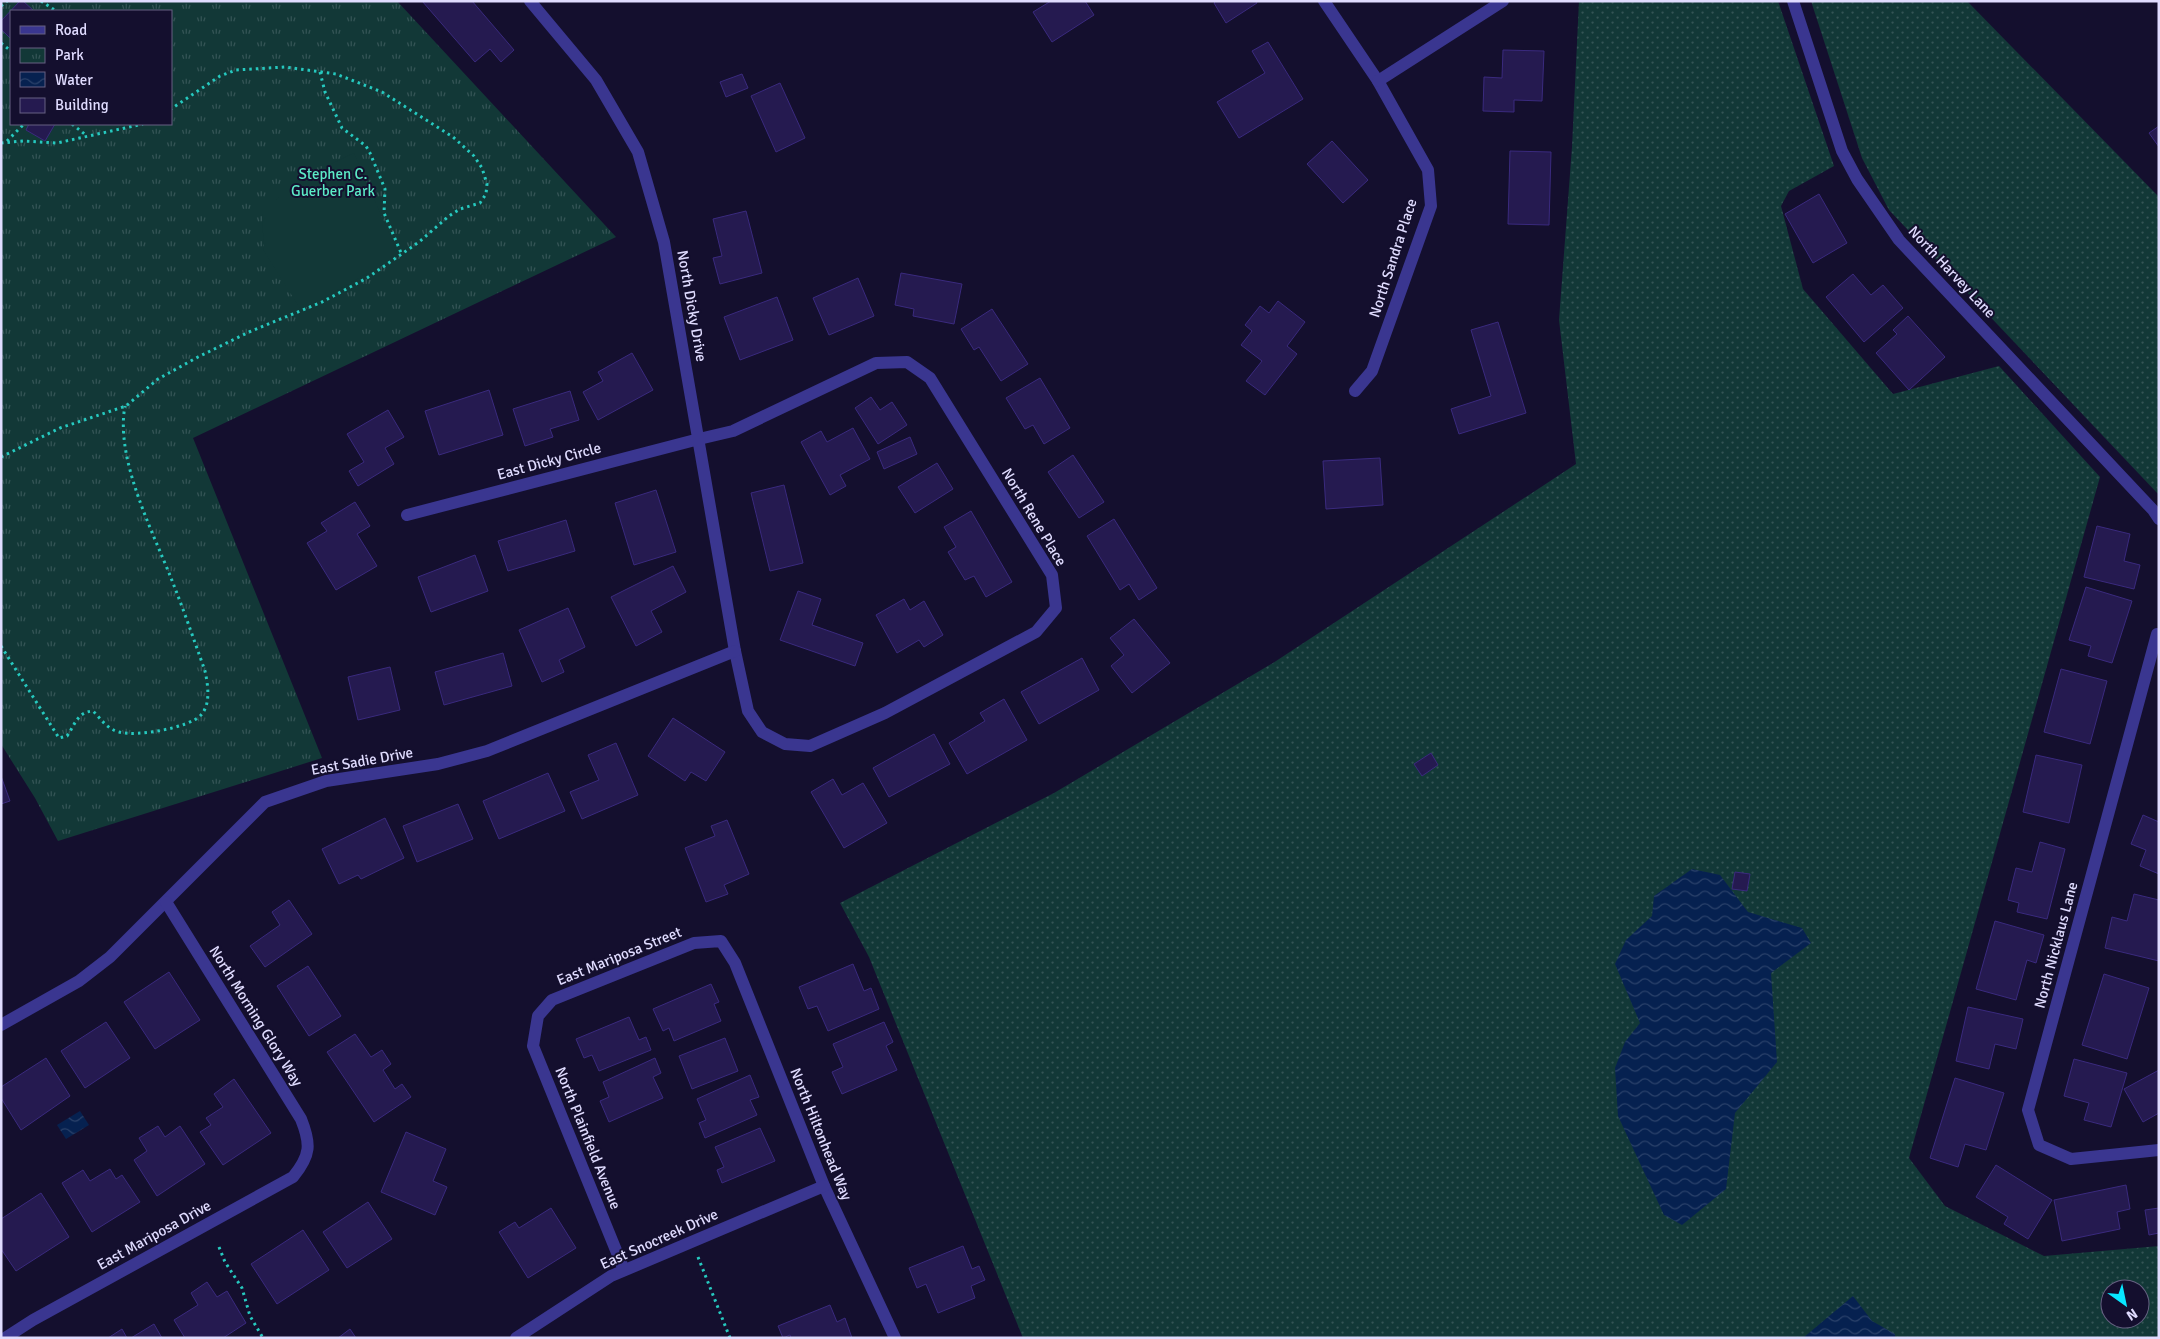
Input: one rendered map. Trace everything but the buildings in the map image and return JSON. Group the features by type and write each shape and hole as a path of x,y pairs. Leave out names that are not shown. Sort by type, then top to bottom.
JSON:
{"street":[{"name":"North Dicky Drive","path":"530,1 596,80 638,152 664,242 735,651"},
{"name":"North Sandra Place","path":"1324,1 1378,81 1428,170 1431,206 1372,371 1355,391"},
{"path":"1378,81 1503,1"},
{"name":"North Harvey Lane","path":"1793,1 1842,151 1857,179 1900,240 2153,510 2159,519"},
{"name":"North Rene Place","path":"699,439 733,431 876,363 907,362 930,378 1052,575 1056,608 1036,632 885,713 810,746 785,744 762,732 748,711 735,651"},
{"name":"East Dicky Circle","path":"407,515 699,439"},
{"name":"North Nicklaus Lane","path":"2158,632 2028,1110 2039,1145 2071,1160 2159,1150"},
{"name":"East Sadie Drive","path":"1,1025 79,981 110,956 265,802 326,781 438,764 487,751 735,651"},
{"name":"North Morning Glory Way","path":"166,902 301,1118 309,1151"},
{"name":"East Mariposa Street","path":"538,1016 552,1000 694,943 720,941"},
{"name":"North Hiltonhead Way","path":"720,941 735,963 824,1186 895,1338"},
{"name":"North Plainfield Avenue","path":"538,1016 534,1046 624,1270"},
{"name":"East Mariposa Drive","path":"5,1338 33,1320 293,1177 303,1166 309,1151"},
{"name":"East Snocreek Drive","path":"516,1338 611,1276 824,1186"}],"path":[{"path":"1,6 7,1"},
{"path":"41,1 54,10"},
{"path":"1,456 60,428 126,406 158,380 191,361 249,332 322,302 367,278 402,255 449,216 484,199 488,189 482,168 474,156 454,137 382,92 353,79 285,67 236,70 220,76 172,109"},
{"path":"320,72 325,92 342,128 366,146 370,153 385,189 384,213 402,255"},
{"path":"6,142 23,125"},
{"path":"73,125 87,136"},
{"path":"1,143 57,143 138,125"},
{"path":"1,646 59,738 67,736 77,718 93,711 114,730 137,734 187,723 196,719 204,711 208,691 204,671 134,482 126,440 124,415 126,406"},
{"path":"219,1246 225,1262 242,1288 250,1316 263,1338"},
{"path":"696,1250 730,1338"}],"green space":[{"name":"Stephen C. Guerber Park","path":"1,1 397,1 616,237 193,438 322,758 58,841 35,798 1,744"},
{"path":"1579,1 1778,1 1834,166 1789,191 1781,206 1803,289 1893,394 1999,366 2100,477 1909,1158 1945,1206 2044,1256 2159,1246 2159,1338 1023,1338 869,957 840,903 1054,793 1273,663 1576,464 1559,320 1572,147"},
{"path":"1811,1 1967,1 2159,197 2159,495 1889,210 1862,158"},
{"path":"354,153 399,256 301,310 264,251 262,215 293,182"}],"water":[{"path":"1692,869 1720,875 1748,912 1802,928 1811,943 1771,973 1777,1062 1735,1113 1726,1189 1682,1225 1664,1215 1618,1116 1615,1068 1625,1042 1640,1023 1615,964 1626,940 1652,916 1654,896"},
{"path":"80,1111 89,1125 66,1139 57,1125"},
{"path":"1853,1296 1872,1321 1895,1334 1895,1338 1803,1338"}]}
